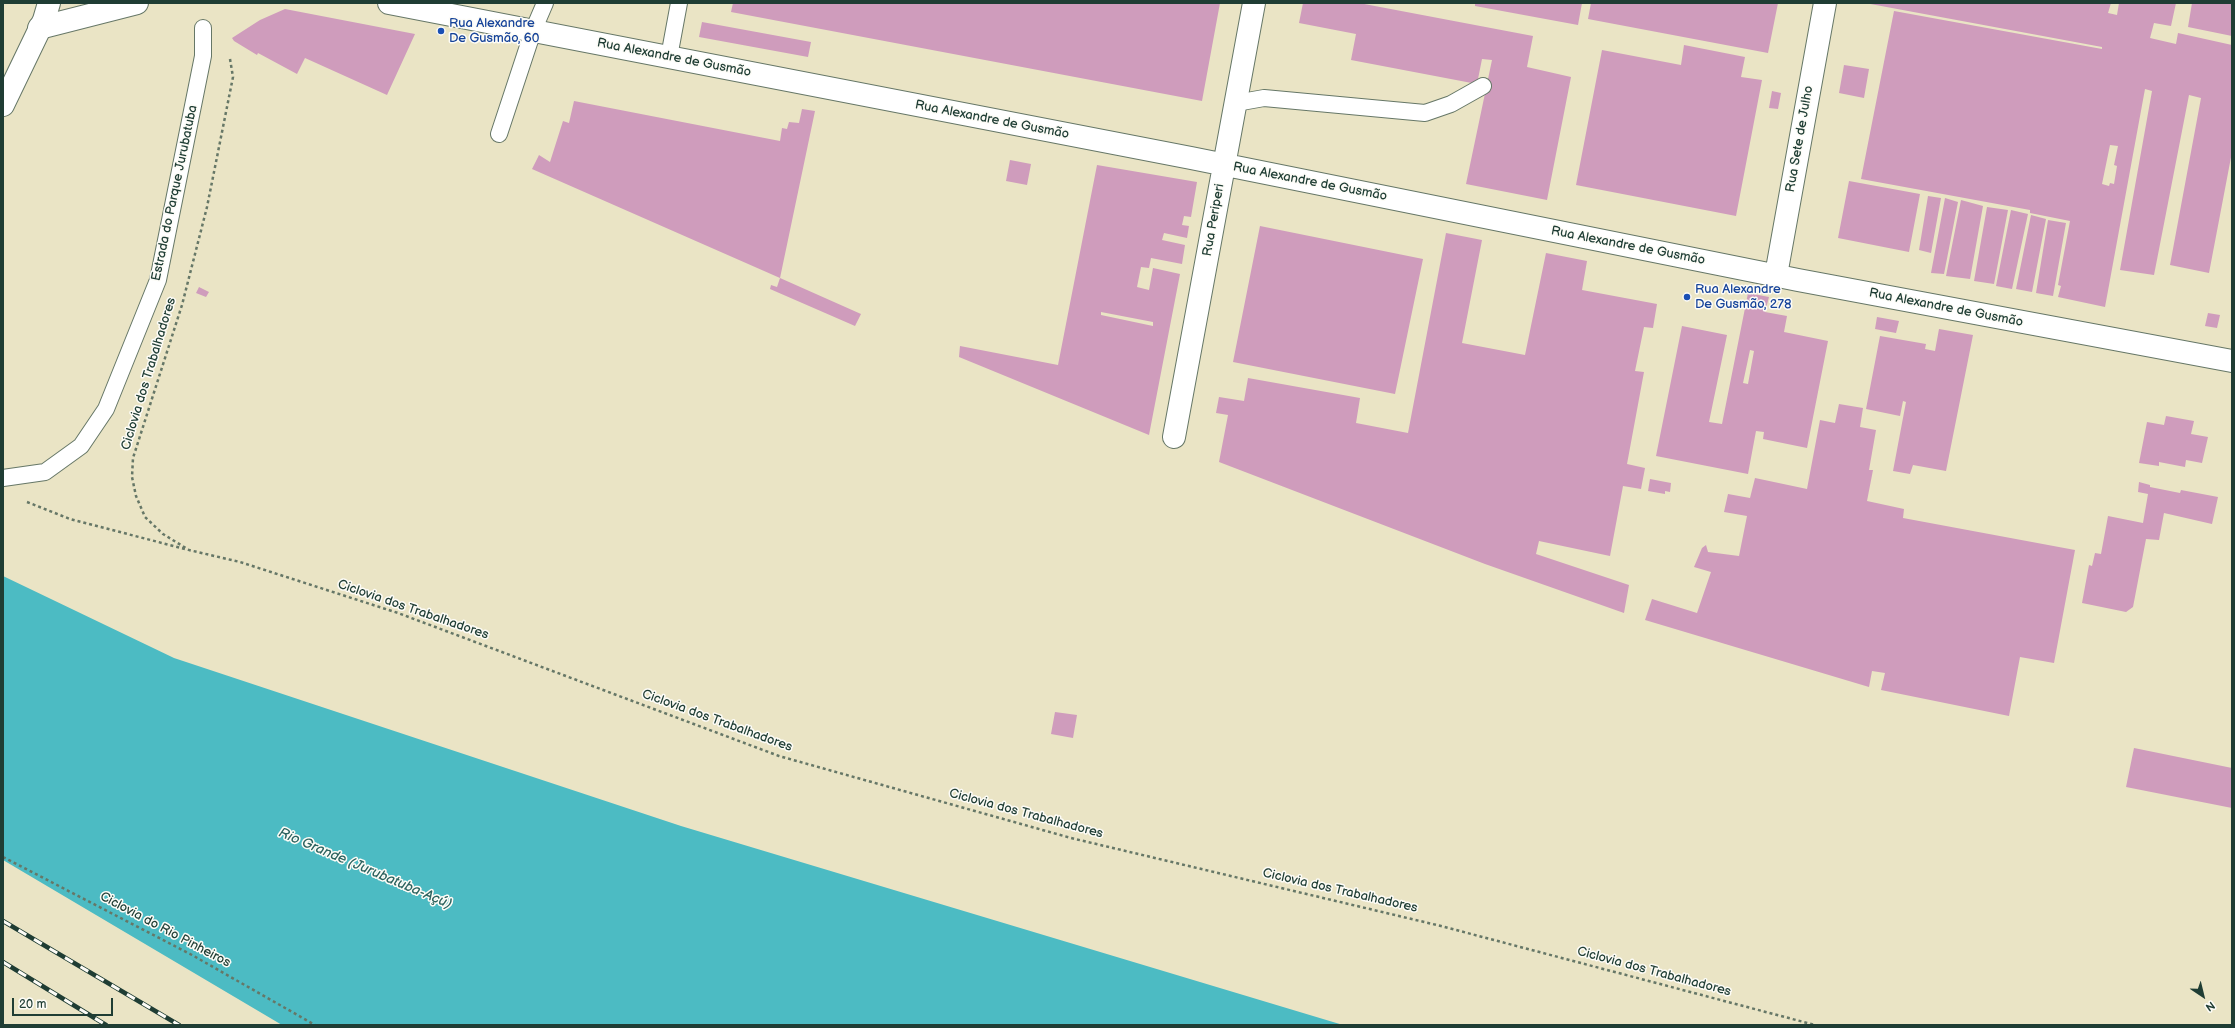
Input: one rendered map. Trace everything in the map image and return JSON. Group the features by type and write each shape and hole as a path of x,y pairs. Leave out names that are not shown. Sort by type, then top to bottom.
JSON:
{"street":[{"path":"3,105 44,17 60,3"},
{"path":"44,17 137,3"},
{"name":"Rua Alexandre de Gusmão","path":"389,3 1224,165 1776,275 2232,361"},
{"name":"Rua Periperi","path":"1174,437 1254,3"},
{"name":"Rua Sete de Julho","path":"1776,275 1825,3"}],"lane":[{"path":"499,134 533,31 545,3"},
{"path":"669,57 679,3"},
{"name":"Estrada do Parque Jurubatuba","path":"3,478 45,472 81,446 106,409 158,280 203,56 203,28"},
{"path":"1236,103 1264,98 1425,113 1451,104 1483,86"}],"path":[{"name":"Ciclovia dos Trabalhadores","path":"230,55 233,77 207,207 182,305 132,458 132,476 136,496 145,517 163,534 189,550 240,562 398,613 779,756 1071,838 1441,926 1815,1025"},
{"path":"23,501 70,519 189,550"},
{"name":"Ciclovia do Rio Pinheiros","path":"3,857 192,955 315,1025"}],"water":[{"name":"Rio Grande (Jurubatuba-Açú)","path":"3,576 174,658 681,826 1343,1025 282,1025 3,860"}],"building":[{"path":"733,3 1220,3 1202,101 731,12"},
{"path":"1303,3 1359,3 1533,36 1527,67 1571,77 1547,200 1466,184 1492,60 1482,59 1477,84 1351,60 1356,34 1299,23"},
{"path":"1475,3 1582,3 1578,25 1475,6"},
{"path":"1591,3 1778,3 1768,53 1588,19"},
{"path":"1865,3 2111,3 2108,13 2117,15 2119,3 2176,3 2171,26 2154,23 2150,38 2176,44 2178,33 2232,45 2232,152 2209,273 2170,265 2201,98 2189,95 2154,275 2120,270 2152,91 2145,89 2105,307 2058,297 2061,286 2058,285 2070,221 2030,213 2030,210 1861,179 1894,11 2102,49 2102,47","holes":["2110,145 2118,146 2114,165 2117,166 2114,184 2110,183 2109,186 2102,184"]},
{"path":"2192,3 2232,3 2232,36 2188,27"},
{"path":"285,9 415,34 387,95 305,58 297,74 258,53 257,55 234,41 232,38 260,20"},
{"path":"702,22 811,42 808,57 699,37"},
{"path":"1684,45 1745,57 1741,77 1762,80 1736,216 1576,185 1602,50 1681,65"},
{"path":"1844,65 1869,69 1864,98 1839,93"},
{"path":"1772,91 1781,93 1778,109 1769,108"},
{"path":"574,101 780,141 782,128 787,129 789,122 799,123 802,109 815,111 780,278 532,169 539,155 550,162 563,121 569,123"},
{"path":"1010,160 1031,164 1027,185 1006,181"},
{"path":"1097,165 1197,182 1191,217 1184,216 1182,225 1189,226 1187,238 1164,233 1162,240 1185,245 1182,264 1151,258 1149,268 1141,267 1137,287 1149,290 1153,268 1180,274 1149,435 959,357 960,346 1058,365","holes":["1101,312 1153,322 1153,326 1101,315"]},
{"path":"1849,181 1920,194 1909,252 1838,238"},
{"path":"1928,196 1941,198 1931,253 1919,250"},
{"path":"1945,198 1958,202 1944,274 1931,273"},
{"path":"1961,200 1983,206 1970,279 1946,276"},
{"path":"1987,207 2008,210 1994,284 1974,281"},
{"path":"2011,210 2028,214 2012,289 1996,286"},
{"path":"2031,215 2046,219 2032,292 2016,289"},
{"path":"2048,220 2066,223 2053,296 2036,293"},
{"path":"1260,226 1423,259 1395,394 1233,362"},
{"path":"1446,233 1482,240 1462,343 1525,355 1546,253 1587,261 1582,290 1657,304 1653,328 1644,327 1635,371 1644,372 1627,464 1645,468 1641,489 1623,486 1610,556 1539,541 1536,554 1629,585 1624,613 1485,564 1219,462 1228,415 1216,413 1219,397 1244,401 1248,378 1360,398 1356,423 1408,433"},
{"path":"780,278 861,314 855,326 770,289 771,285 777,287"},
{"path":"199,287 209,292 206,297 196,293"},
{"path":"1748,293 1769,297 1765,312 1787,316 1784,332 1828,341 1807,448 1763,439 1764,432 1756,431 1748,474 1656,456 1682,326 1727,335 1709,422 1722,424","holes":["1750,350 1754,351 1748,384 1743,383"]},
{"path":"2208,313 2220,315 2217,328 2205,326"},
{"path":"1877,317 1899,321 1896,333 1875,329"},
{"path":"1939,329 1973,335 1946,471 1913,465 1910,474 1893,471 1906,402 1903,401 1900,416 1866,409 1880,336 1926,344 1925,349 1935,351"},
{"path":"1839,404 1863,408 1860,427 1876,430 1869,470 1873,470 1867,501 1904,509 1903,518 2075,550 2054,663 2020,657 2009,716 1881,690 1885,673 1872,671 1869,687 1645,620 1652,599 1697,613 1711,572 1694,567 1702,548 1706,545 1708,552 1739,556 1747,516 1724,512 1728,494 1750,498 1755,478 1807,489 1820,420 1835,423"},
{"path":"2166,416 2194,421 2191,434 2208,437 2202,463 2186,460 2185,467 2159,462 2159,466 2139,463 2147,422 2164,425"},
{"path":"1650,479 1671,483 1670,492 1665,491 1665,494 1648,491"},
{"path":"2139,482 2150,485 2150,487 2180,493 2181,490 2218,497 2212,524 2164,513 2159,540 2146,539 2133,607 2126,612 2082,603 2089,565 2092,566 2095,553 2101,554 2108,516 2143,523 2148,494 2138,492"},
{"path":"1055,712 1077,715 1073,738 1051,734"},
{"path":"2134,748 2232,768 2232,808 2126,787"}],"railway":[{"path":"3,921 179,1025"},
{"path":"3,962 106,1025"}],"place":[{"name":"Rua Alexandre De Gusmão, 60","path":"441,31"},
{"name":"Rua Alexandre De Gusmão, 278","path":"1687,297"}]}
